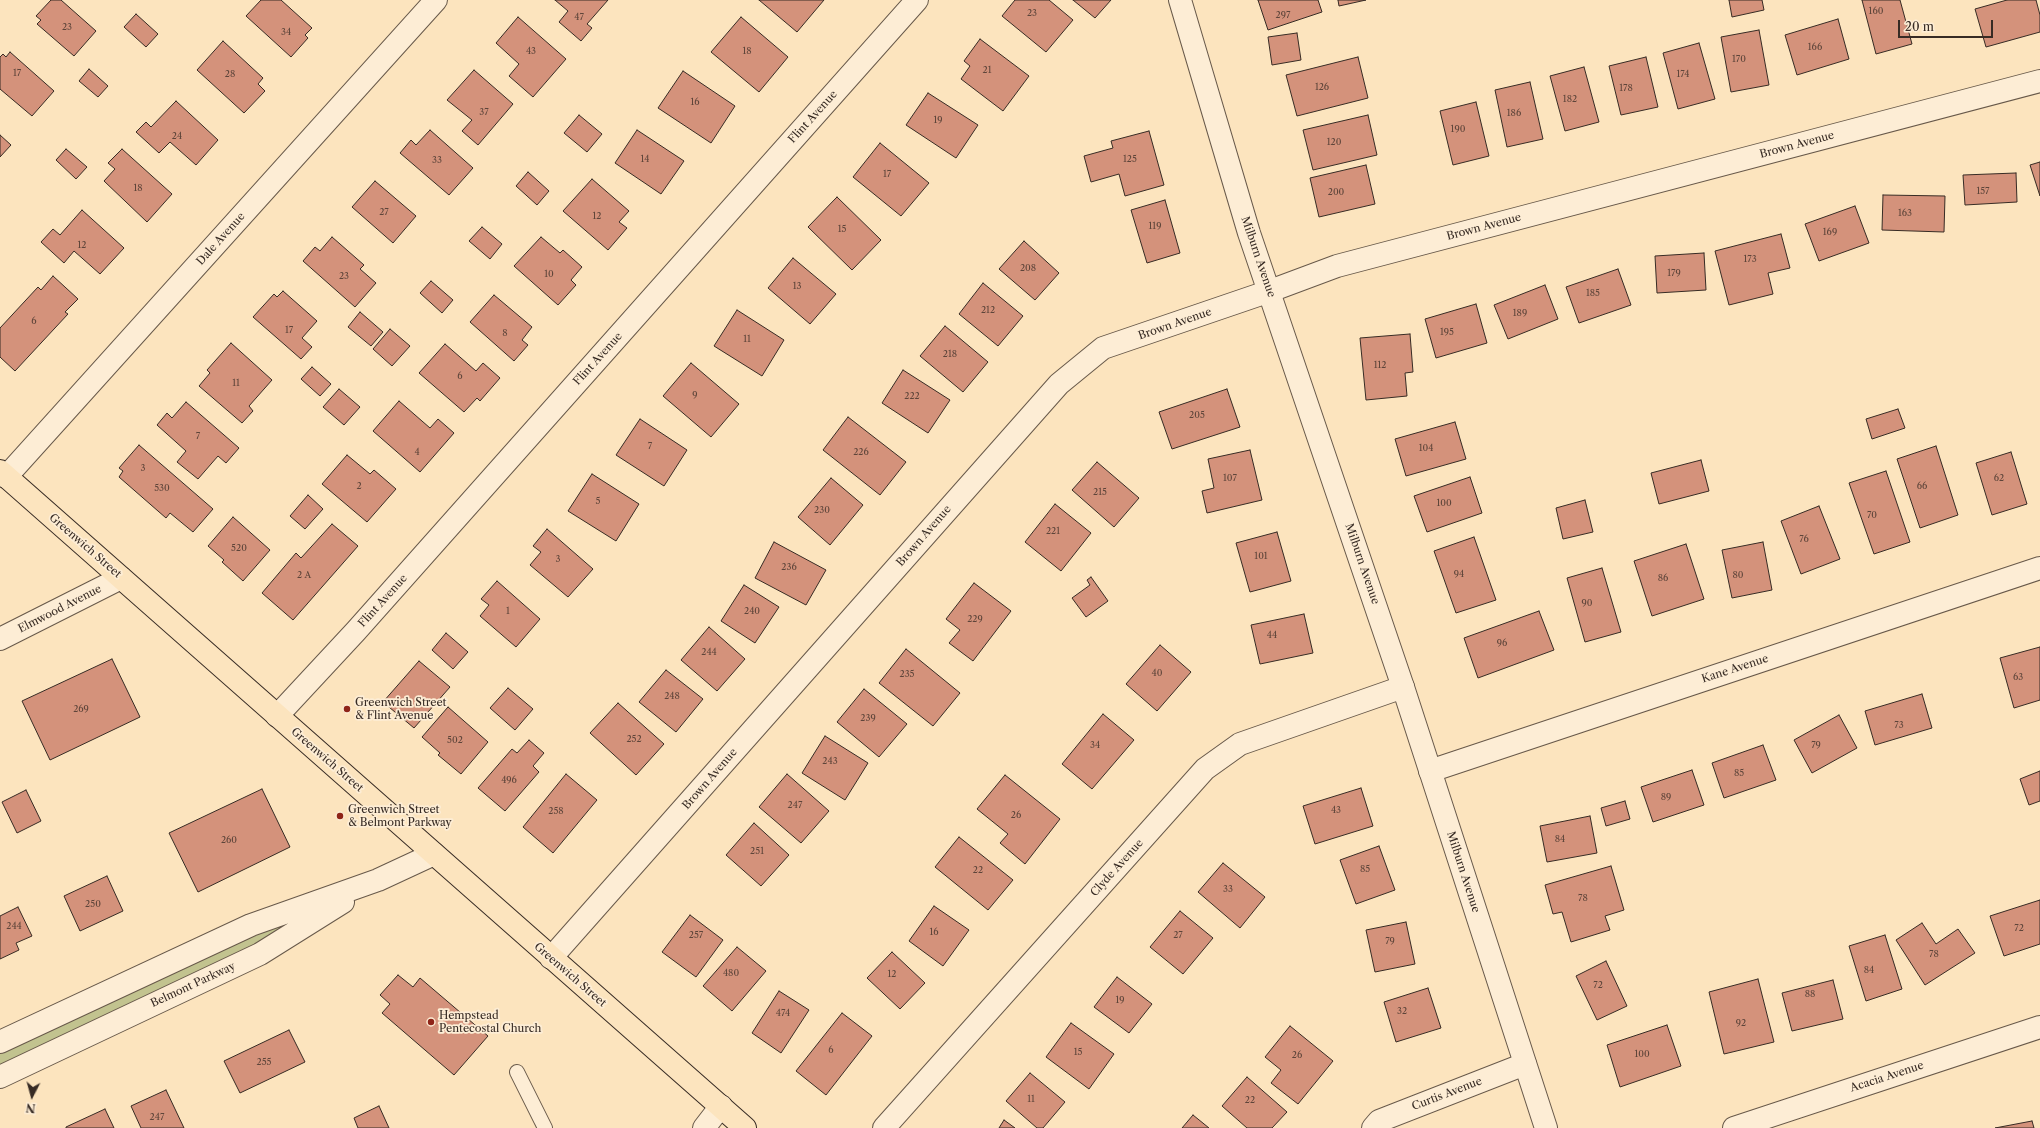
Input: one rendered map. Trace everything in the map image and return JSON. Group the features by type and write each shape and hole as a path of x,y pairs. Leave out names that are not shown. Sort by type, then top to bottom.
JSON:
{"main road":[{"name":"Greenwich Street","path":"3,474 745,1128"}],"street":[{"name":"Dale Avenue","path":"3,474 436,0"},
{"name":"Flint Avenue","path":"277,716 356,631 916,0"},
{"name":"Milburn Avenue","path":"1180,0 1249,233 1270,291 1403,687 1546,1128"},
{"name":"Brown Avenue","path":"551,958 1059,384 1103,348 1345,264 2040,81"},
{"name":"Kane Avenue","path":"1430,771 2040,568"},
{"name":"Elmwood Avenue","path":"0,639 121,578"},
{"name":"Clyde Avenue","path":"884,1128 1205,769 1240,744 1403,687"},
{"name":"Belmont Parkway","path":"0,1042 251,925 378,880 434,854"},
{"name":"Belmont Parkway","path":"0,1077 260,954 378,880"},
{"name":"Acacia Avenue","path":"1734,1128 2040,1027"},
{"name":"Curtis Avenue","path":"1373,1128 1379,1121 1525,1064"},
{"path":"704,1128 721,1106"}],"lane":[{"path":"517,1072 545,1128"}],"green space":[{"path":"378,880 260,954 0,1077 0,1042"}],"building":[{"path":"51,0 61,0 96,31 74,56 37,24 41,20 36,16"},
{"path":"261,0 281,0 312,28 305,35 308,38 291,57 246,16"},
{"path":"555,0 608,0 587,24 592,28 581,41 559,22 568,11"},
{"path":"759,0 824,0 797,32"},
{"path":"1015,0 1049,0 1073,20 1046,52 1002,16"},
{"path":"1073,0 1111,0 1095,18"},
{"path":"1258,0 1318,0 1322,12 1268,30"},
{"path":"1338,0 1366,0 1339,6"},
{"path":"1729,0 1762,0 1764,10 1732,17"},
{"path":"1862,0 1900,0 1912,44 1876,54"},
{"path":"2007,0 2036,0 2040,15 2040,32 1986,47 1975,9"},
{"path":"136,14 158,34 146,47 124,27"},
{"path":"518,17 566,59 533,97 509,76 519,64 496,43"},
{"path":"741,17 788,57 759,92 711,52"},
{"path":"1838,19 1849,59 1797,75 1785,35"},
{"path":"1759,30 1769,85 1731,92 1721,37"},
{"path":"1297,33 1301,60 1272,65 1268,37"},
{"path":"980,39 1029,76 1003,111 961,79 970,66 964,61"},
{"path":"223,41 263,78 258,84 265,91 244,113 197,70"},
{"path":"1699,43 1715,99 1678,109 1663,53"},
{"path":"10,52 54,91 32,116 0,89 0,57 3,54 6,57"},
{"path":"1358,57 1368,98 1297,116 1286,75"},
{"path":"1646,57 1658,107 1621,115 1609,66"},
{"path":"1584,67 1599,122 1565,131 1550,76"},
{"path":"89,69 108,86 98,97 79,81"},
{"path":"474,70 513,104 478,145 462,131 472,120 447,100"},
{"path":"683,71 735,106 711,143 658,108"},
{"path":"1530,82 1543,139 1507,147 1495,90"},
{"path":"928,93 978,125 956,158 906,125"},
{"path":"176,101 218,140 196,165 170,142 159,153 136,132 146,122 151,127"},
{"path":"1476,102 1489,156 1453,165 1440,111"},
{"path":"579,115 602,134 587,152 564,133"},
{"path":"1368,115 1377,155 1313,170 1303,130"},
{"path":"430,130 473,168 449,195 400,153 411,140 416,145"},
{"path":"637,130 684,161 661,194 615,163"},
{"path":"1149,131 1164,185 1125,196 1119,174 1091,182 1084,156 1113,148 1111,141"},
{"path":"0,135 11,145 0,157"},
{"path":"880,143 929,183 901,216 853,177"},
{"path":"66,149 87,167 76,179 56,160"},
{"path":"122,149 172,194 147,222 104,181 115,169 108,163"},
{"path":"2040,162 2040,196 2030,165"},
{"path":"1366,165 1375,204 1319,217 1310,178"},
{"path":"528,172 549,191 537,205 516,186"},
{"path":"2016,173 2017,202 1965,205 1963,175"},
{"path":"592,179 629,211 619,222 627,228 608,250 563,211"},
{"path":"375,181 416,216 393,243 352,207"},
{"path":"1883,195 1945,196 1944,232 1882,230"},
{"path":"837,197 881,240 852,270 808,227"},
{"path":"1165,200 1180,253 1147,263 1131,210"},
{"path":"1855,206 1869,243 1819,261 1805,224"},
{"path":"82,210 124,248 100,274 74,251 64,263 41,242 53,229 60,235"},
{"path":"482,227 502,244 490,259 469,241"},
{"path":"1781,234 1790,268 1768,273 1773,294 1729,305 1715,251"},
{"path":"332,237 364,265 360,269 376,283 355,307 303,261 315,247 320,251"},
{"path":"541,237 560,253 563,250 582,267 571,280 576,285 558,305 514,266"},
{"path":"1024,241 1059,273 1035,300 999,269"},
{"path":"1704,253 1706,290 1657,293 1655,256"},
{"path":"793,258 836,294 810,324 768,288"},
{"path":"1618,269 1631,305 1579,323 1566,287"},
{"path":"53,276 78,299 65,312 68,314 15,371 0,357 0,328 38,287 41,290"},
{"path":"431,281 453,300 442,313 420,293"},
{"path":"983,283 1023,316 998,346 959,314"},
{"path":"1545,285 1558,319 1508,339 1494,305"},
{"path":"283,291 317,321 302,338 312,347 301,359 253,317 274,294 277,297"},
{"path":"494,295 532,327 522,340 528,345 514,361 470,322"},
{"path":"1476,304 1487,343 1436,358 1425,319"},
{"path":"737,310 784,340 762,376 714,346"},
{"path":"360,312 383,332 371,346 348,327"},
{"path":"945,326 988,362 963,392 920,356"},
{"path":"390,329 410,346 392,366 373,349"},
{"path":"1410,334 1413,372 1405,373 1407,396 1366,400 1360,338"},
{"path":"231,343 272,380 249,406 253,411 242,423 199,386 210,373 207,370"},
{"path":"445,344 476,371 483,363 500,378 480,401 477,398 464,412 419,373"},
{"path":"691,363 739,404 711,437 663,396"},
{"path":"312,367 331,384 320,396 301,379"},
{"path":"903,370 950,400 928,433 882,403"},
{"path":"339,389 360,407 344,425 323,407"},
{"path":"1227,389 1240,427 1172,449 1159,412"},
{"path":"399,401 430,428 438,419 454,433 420,472 373,431"},
{"path":"186,402 239,448 226,463 218,456 198,479 177,462 186,451 157,425 167,413 172,418"},
{"path":"1898,409 1905,428 1872,439 1866,419"},
{"path":"848,417 906,462 880,495 823,450"},
{"path":"640,419 687,450 664,486 616,455"},
{"path":"1455,422 1466,459 1406,476 1395,439"},
{"path":"139,445 213,509 193,532 170,513 166,518 119,477 123,471 119,468"},
{"path":"1936,446 1958,515 1920,528 1897,459"},
{"path":"1250,450 1262,500 1207,513 1202,491 1214,488 1208,459"},
{"path":"2011,452 2027,504 1992,515 1976,463"},
{"path":"347,455 370,474 374,470 396,489 367,522 322,484"},
{"path":"1701,460 1709,491 1659,504 1651,473"},
{"path":"1097,462 1139,498 1114,527 1072,490"},
{"path":"1886,471 1910,542 1874,554 1849,483"},
{"path":"592,474 639,504 616,541 568,511"},
{"path":"1470,477 1482,513 1427,532 1414,496"},
{"path":"831,478 863,505 830,545 798,517"},
{"path":"308,495 323,509 305,529 290,516"},
{"path":"1585,500 1593,532 1563,539 1556,508"},
{"path":"1055,504 1091,533 1061,571 1025,542"},
{"path":"1819,506 1840,559 1801,574 1781,521"},
{"path":"233,517 270,550 243,581 222,562 224,560 208,546"},
{"path":"332,524 358,546 293,620 262,593 296,553 301,558"},
{"path":"547,529 593,569 568,597 530,565 541,552 533,546"},
{"path":"1277,532 1291,581 1250,592 1236,543"},
{"path":"1474,537 1496,600 1456,613 1434,551"},
{"path":"774,542 826,570 806,605 755,578"},
{"path":"1763,542 1772,590 1732,598 1722,550"},
{"path":"1686,544 1704,599 1652,616 1634,561"},
{"path":"1602,568 1621,632 1585,642 1567,578"},
{"path":"1091,577 1108,601 1086,617 1072,598 1090,585 1087,580"},
{"path":"497,581 540,619 516,647 480,616 489,605 481,599"},
{"path":"974,583 1011,611 973,661 949,643 960,630 946,619"},
{"path":"744,585 779,607 755,643 721,621"},
{"path":"1539,611 1554,650 1478,678 1464,638"},
{"path":"1304,614 1313,653 1260,664 1251,625"},
{"path":"709,627 745,659 717,691 681,660"},
{"path":"446,633 468,652 453,669 432,650"},
{"path":"1160,645 1191,672 1157,711 1126,684"},
{"path":"2040,647 2040,700 2014,708 2000,658"},
{"path":"906,649 960,693 933,726 879,683"},
{"path":"112,659 140,717 50,760 22,701"},
{"path":"419,661 450,687 414,728 383,702"},
{"path":"666,670 703,699 676,732 639,702"},
{"path":"508,688 533,709 515,730 490,708"},
{"path":"864,689 907,724 879,757 837,722"},
{"path":"1922,694 1932,728 1875,745 1865,711"},
{"path":"618,703 664,744 636,775 590,733"},
{"path":"448,707 488,742 461,774 438,755 440,753 422,737"},
{"path":"1103,714 1134,740 1092,789 1062,764"},
{"path":"1839,715 1857,748 1812,773 1794,740"},
{"path":"825,736 868,763 845,800 802,773"},
{"path":"529,740 544,753 533,766 539,772 505,811 478,788 512,749 517,753"},
{"path":"1763,745 1776,780 1724,798 1712,763"},
{"path":"1692,770 1704,805 1653,822 1641,787"},
{"path":"2040,771 2040,801 2029,805 2020,779"},
{"path":"566,774 597,800 553,853 523,827"},
{"path":"787,774 829,811 801,843 759,807"},
{"path":"1005,775 1060,819 1025,864 1000,843 1008,834 977,809"},
{"path":"1361,788 1373,826 1315,844 1303,806"},
{"path":"262,789 290,847 198,892 169,833"},
{"path":"26,790 41,821 17,833 2,802"},
{"path":"1625,801 1630,819 1606,826 1601,808"},
{"path":"1590,816 1597,853 1547,862 1540,826"},
{"path":"754,823 789,855 761,886 726,855"},
{"path":"959,837 1013,880 988,910 935,867"},
{"path":"1379,846 1395,890 1356,904 1340,860"},
{"path":"1223,863 1265,897 1240,928 1198,892"},
{"path":"1611,866 1624,910 1605,916 1610,930 1571,942 1562,912 1553,914 1545,885"},
{"path":"107,876 123,911 80,931 64,896"},
{"path":"2040,900 2040,944 2004,956 1990,916"},
{"path":"934,906 969,930 943,966 909,941"},
{"path":"18,907 32,936 16,943 19,950 0,959 0,916"},
{"path":"1180,911 1213,938 1183,974 1150,947"},
{"path":"690,915 723,940 696,977 662,952"},
{"path":"1406,922 1415,964 1375,972 1366,930"},
{"path":"1922,923 1936,944 1958,929 1975,953 1925,985 1896,940"},
{"path":"1885,935 1902,989 1866,1001 1849,946"},
{"path":"737,947 766,971 732,1011 703,986"},
{"path":"892,952 925,983 900,1009 867,978"},
{"path":"1606,961 1627,1006 1597,1020 1576,976"},
{"path":"398,975 413,987 420,978 488,1036 454,1075 382,1013 390,1004 380,995"},
{"path":"1117,977 1152,1004 1129,1033 1094,1007"},
{"path":"1758,979 1774,1042 1724,1054 1709,992"},
{"path":"1833,980 1843,1019 1792,1031 1782,993"},
{"path":"1428,988 1441,1028 1396,1042 1384,1002"},
{"path":"779,991 809,1010 781,1053 752,1033"},
{"path":"842,1013 872,1036 826,1095 796,1071"},
{"path":"1071,1023 1114,1054 1089,1089 1046,1057"},
{"path":"1667,1025 1681,1066 1620,1087 1607,1045"},
{"path":"1290,1026 1333,1061 1298,1104 1271,1083 1281,1070 1265,1057"},
{"path":"289,1030 305,1062 240,1093 224,1061"},
{"path":"1030,1073 1065,1102 1043,1128 1037,1128 1006,1101"},
{"path":"1247,1077 1287,1112 1272,1128 1247,1128 1222,1106"},
{"path":"166,1090 184,1128 141,1128 131,1106"},
{"path":"379,1106 389,1128 358,1128 354,1118"},
{"path":"105,1109 114,1128 66,1128 66,1127"},
{"path":"1193,1115 1209,1128 1182,1128"},
{"path":"1004,1120 1015,1128 999,1128"},
{"path":"2032,1121 2034,1128 1995,1128"}],"place":[{"name":"Greenwich Street & Flint Avenue","path":"347,709"},
{"name":"Greenwich Street & Belmont Parkway","path":"340,816"},
{"name":"Hempstead Pentecostal Church","path":"431,1022"}]}
